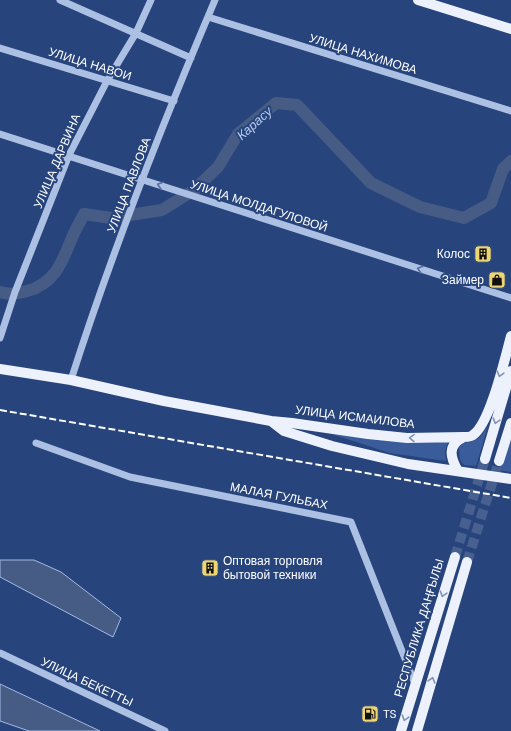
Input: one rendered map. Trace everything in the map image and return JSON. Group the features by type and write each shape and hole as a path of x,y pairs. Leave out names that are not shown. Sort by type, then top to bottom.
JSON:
{"main road":[{"path":"418,0 511,29"},
{"name":"УЛИЦА ИСМАИЛОВА","path":"0,369 71,380 164,402 271,421 408,438 472,437 480,430 490,407 511,336"},
{"path":"485,459 511,371"},
{"name":"УЛИЦА ИСМАИЛОВА","path":"271,421 284,431 332,446 408,464 511,479"},
{"path":"499,461 511,423"},
{"path":"458,471 452,456 452,447 458,440 464,437"},
{"name":"РЕСПУБЛИКА ДАҢҒЫЛЫ","path":"401,731 455,557"},
{"path":"417,731 467,562"}],"street":[{"path":"60,0 191,58"},
{"name":"УЛИЦА ДАРВИНА","path":"0,338 14,296 69,155 107,81 136,33 151,0"},
{"name":"УЛИЦА ПАВЛОВА","path":"71,380 86,333 133,202 215,0"},
{"name":"УЛИЦА НАХИМОВА","path":"208,17 511,111"},
{"name":"УЛИЦА НАВОИ","path":"0,48 174,101"},
{"name":"УЛИЦА МОЛДАГУЛОВОЙ","path":"0,134 511,298"},
{"name":"МАЛАЯ ГУЛЬБАХ","path":"36,443 130,477 351,522 416,684"},
{"name":"УЛИЦА БЕКЕТТЫ","path":"0,653 165,731"}],"shaded area":[{"path":"304,425 448,442 445,451 446,461 390,453"},
{"path":"511,425 511,472 498,470"},
{"path":"488,426 476,466 464,465 460,460 459,448 463,443 478,438"},
{"path":"0,560 34,560 61,572 121,618 113,637 0,577"},
{"path":"0,684 100,731 29,731 0,721"}],"waterway":[{"name":"Карасу","path":"0,292 11,294 27,291 37,287 52,276 58,269 84,214 111,218 162,210 194,190 218,167 238,134 276,103 297,105 371,183 420,207 464,218 491,203 503,169 511,161"}],"tunnel":[{"path":"455,557 485,459"},
{"path":"467,562 499,461"}],"railway":[{"path":"0,410 511,498"}],"place":[{"name":"Колос","path":"483,254"},
{"name":"Займер","path":"497,280"},
{"name":"Оптовая торговля бытовой техники","path":"210,568"},
{"name":"TS","path":"370,714"}]}
